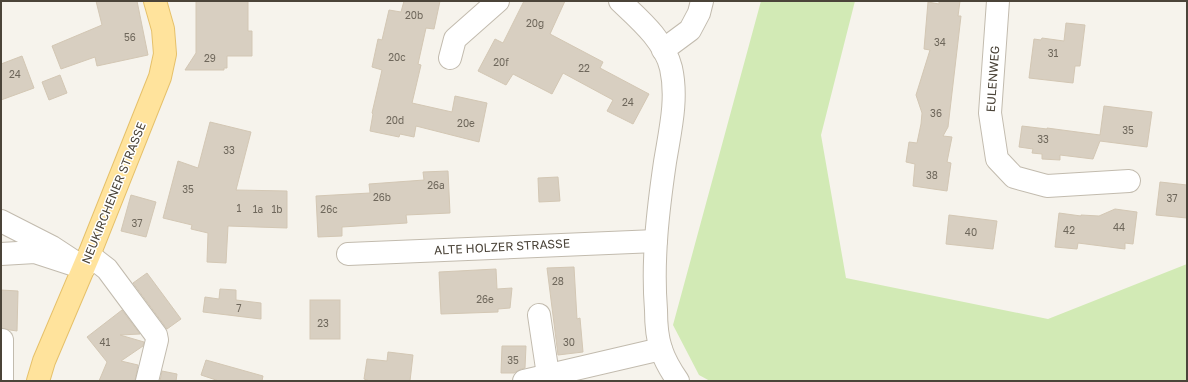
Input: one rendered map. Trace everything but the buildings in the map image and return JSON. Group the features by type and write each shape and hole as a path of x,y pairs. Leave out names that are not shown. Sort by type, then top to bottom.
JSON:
{"main road":[{"name":"NEUKIRCHENER STRASSE","path":"38,381 44,361 160,77 165,54 163,29 155,1"}],"street":[{"path":"450,58 456,39 498,1"},
{"path":"524,381 548,375 668,370 657,328 654,292 656,240 660,197 673,115 674,95 671,68 663,50 645,24 620,1"},
{"path":"663,50 690,30 699,13 702,1"},
{"name":"EULENWEG","path":"998,1 990,113 997,159 1014,177 1047,186 1129,181"},
{"path":"1,221 52,247 107,269 156,335 157,340 146,381"},
{"name":"ALTE HOLZER STRASSE","path":"348,254 656,240"},
{"path":"1,254 35,252 86,261"},
{"path":"539,315 548,375"},
{"path":"2,340 2,381"}],"green space":[{"path":"761,1 855,1 821,135 846,278 1048,319 1187,264 1187,381 710,381 699,375 673,325"}]}
